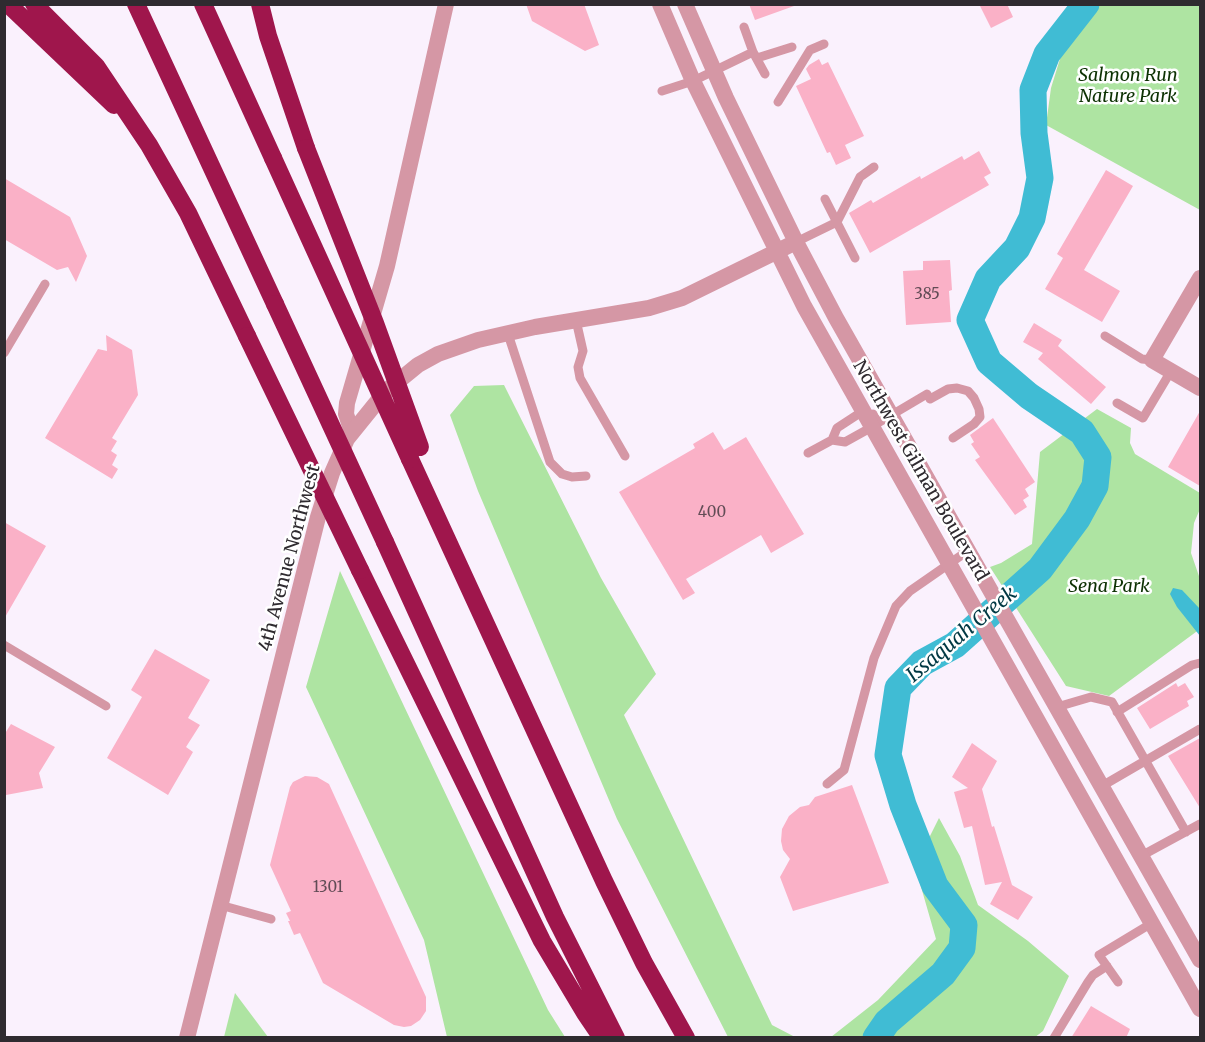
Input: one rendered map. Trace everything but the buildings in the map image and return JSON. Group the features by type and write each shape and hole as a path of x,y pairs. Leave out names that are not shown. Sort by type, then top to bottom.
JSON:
{"highway":[{"path":"8,4 91,85 131,120"},
{"path":"34,4 96,66 177,193 542,941 602,1038"},
{"path":"136,4 385,542 555,917 616,1038"},
{"path":"203,4 273,158 415,453 460,567 604,881 644,963 686,1038"},
{"path":"260,4 268,36 306,148 375,323 415,453"}],"street":[{"path":"352,432 346,414 347,403 387,266 447,4"},
{"name":"Northwest Gilman Boulevard","path":"660,4 693,81 777,252 849,386 1200,1010"},
{"name":"Northwest Gilman Boulevard","path":"685,4 713,71 796,242 891,415 1200,960"},
{"name":"4th Avenue Northwest","path":"187,1038 318,516 346,439 386,392 418,365 438,354 465,344 508,334 649,308 682,298 796,242"},
{"path":"1200,278 1152,360 1200,388"}],"lane":[{"path":"744,27 765,74"},
{"path":"778,102 810,50 824,44"},
{"path":"662,91 693,81 755,55 792,47"},
{"path":"796,242 837,222 860,177 874,167"},
{"path":"825,199 855,258"},
{"path":"4,353 45,284"},
{"path":"576,320 583,351 578,367 580,378 625,456"},
{"path":"508,334 550,462 562,474 572,477 586,476"},
{"path":"1105,336 1142,359 1152,360"},
{"path":"1117,403 1143,418 1171,371"},
{"path":"849,386 863,397 878,423 948,389 957,388 968,392 974,398 980,417 974,424 953,438"},
{"path":"832,440 837,428 864,411"},
{"path":"808,453 832,440 844,442 872,427"},
{"path":"826,784 844,770 874,658 896,606 910,591 969,550"},
{"path":"4,645 106,706"},
{"path":"1117,712 1192,665 1200,663"},
{"path":"1057,707 1091,697 1112,702 1186,832"},
{"path":"1102,786 1200,729"},
{"path":"1142,856 1200,824"},
{"path":"220,905 271,919"},
{"path":"1118,982 1099,955 1152,923"},
{"path":"1054,1038 1093,975 1107,966"}],"green space":[{"name":"Salmon Run Nature Park","path":"1097,5 1200,5 1200,210 1046,125 1051,88 1063,49"},
{"path":"504,385 601,578 656,674 624,715 772,1025 795,1037 728,1037 617,819 478,491 450,415 474,386"},
{"name":"Sena Park","path":"1097,409 1131,428 1130,443 1135,454 1200,493 1200,509 1194,523 1191,553 1200,579 1200,629 1109,696 1066,686 990,567 1032,544 1040,452"},
{"path":"340,571 548,1010 565,1037 447,1037 424,940 306,687"},
{"path":"939,818 960,856 978,905 1028,941 1069,976 1043,1031 1034,1038 831,1037 878,1000 936,939 915,866"},
{"path":"235,993 268,1037 224,1037"}],"water":[{"path":"1173,588 1182,590 1200,609 1200,636 1177,607 1170,594"}],"waterway":[{"name":"Issaquah Creek","path":"876,1038 887,1022 943,974 962,948 964,925 935,886 903,805 888,755 898,688 922,663 955,645 1040,569 1077,519 1095,486 1098,457 1082,432 1029,396 989,362 970,320 988,279 1017,248 1032,218 1040,178 1034,133 1033,90 1047,54 1086,4"}]}
